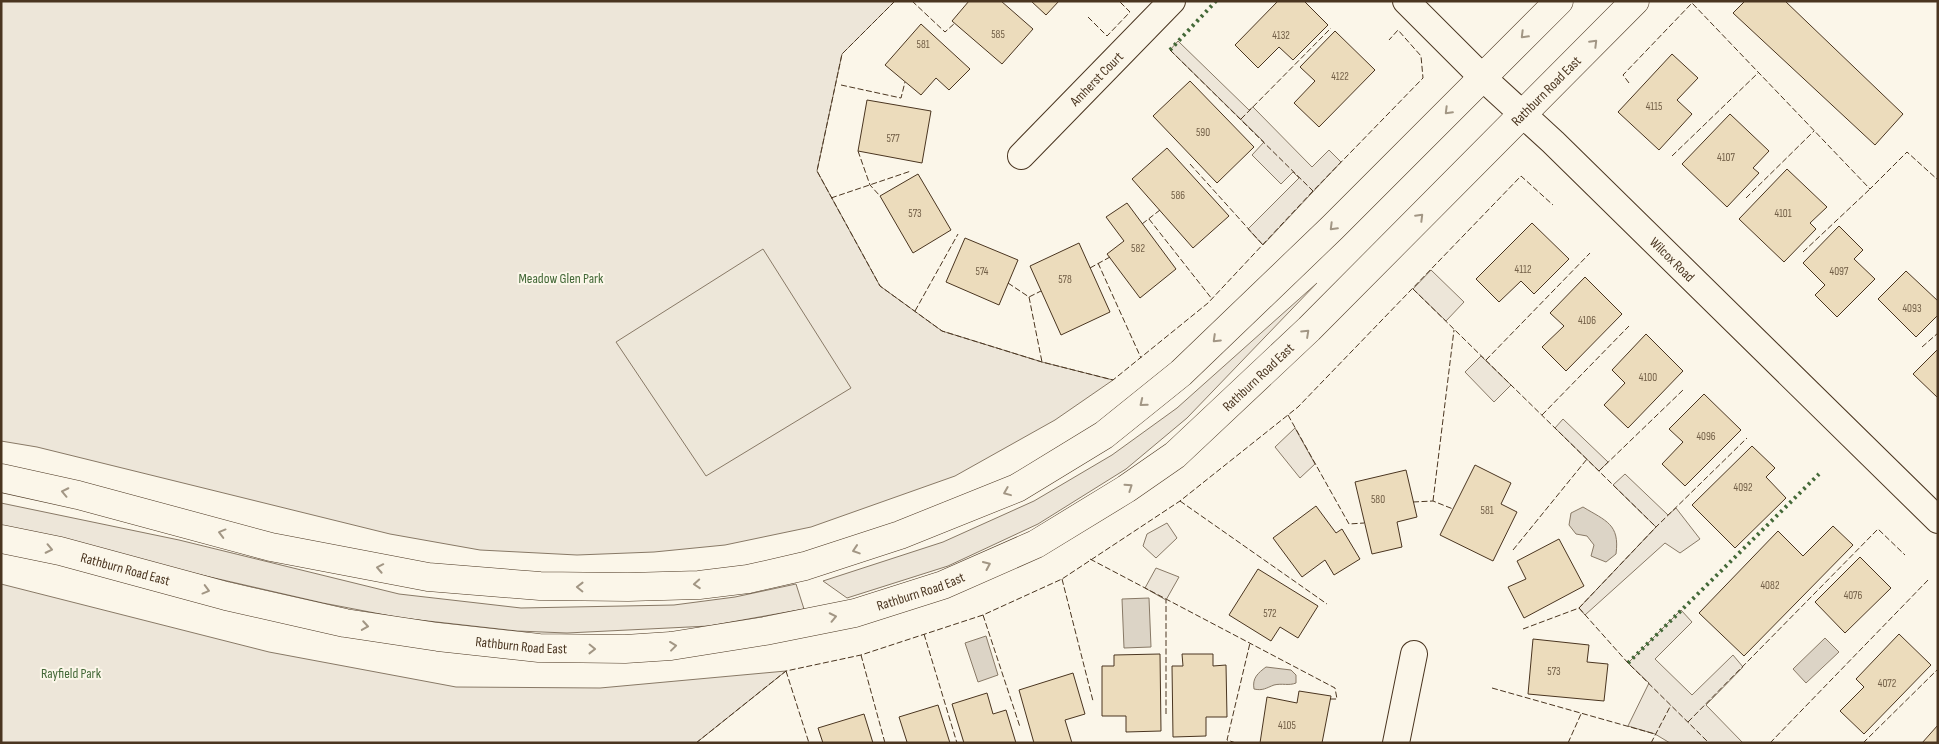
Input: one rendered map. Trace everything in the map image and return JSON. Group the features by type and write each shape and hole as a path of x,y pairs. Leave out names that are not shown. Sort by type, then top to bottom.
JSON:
{"street":[{"name":"Amherst Court","path":"1021,156 1172,1"},
{"name":"Wilcox Road","path":"1406,1 1938,520"},
{"path":"1,478 78,495 271,547 428,577 540,586 628,587 699,584 738,580 805,566 900,535 1017,488 1104,435 1181,373 1332,228 1559,1"},
{"name":"Rathburn Road East","path":"1,539 60,551 226,596 326,619 438,637 539,648 625,649 672,646 765,631 855,613 943,585 1036,544 1126,489 1175,455 1309,329 1635,1"},
{"path":"1396,743 1414,654"}],"green space":[{"name":"Meadow Glen Park","path":"1,1 895,1 842,54 817,171 880,286 942,331 1042,362 1113,380 1055,420 955,476 811,527 725,545 654,552 577,555 480,550 390,534 37,447 1,441"},
{"path":"1178,41 1249,110 1253,107 1312,167 1329,150 1341,162 1263,245 1248,229 1299,178 1293,172 1281,184 1252,155 1264,142 1170,50"},
{"path":"1431,270 1464,302 1446,321 1413,289"},
{"path":"1317,283 1187,418 1126,469 1038,524 948,566 847,598 823,581 943,542 1034,501 1112,455 1177,408"},
{"path":"1481,356 1511,385 1494,402 1465,372"},
{"path":"1563,419 1608,462 1599,471 1555,428"},
{"path":"1295,428 1315,464 1300,478 1275,447"},
{"path":"1625,474 1668,515 1676,508 1700,539 1680,553 1665,543 1585,615 1579,608 1656,527 1613,485"},
{"path":"1,503 179,540 399,594 521,608 674,605 735,597 796,584 804,609 709,626 567,633 517,631 401,618 323,603 1,529"},
{"path":"1167,523 1177,538 1156,558 1143,546 1147,534"},
{"path":"1156,568 1179,577 1166,600 1145,588"},
{"name":"Rayfield Park","path":"1,584 269,652 456,687 600,688 786,671 696,743 1,743"},
{"path":"1681,610 1692,622 1655,659 1692,695 1733,655 1743,667 1706,705 1743,743 1670,743 1655,734 1628,726 1649,683 1628,663"}],"shaded area":[{"path":"763,249 851,388 706,476 616,342"},
{"path":"1583,507 1610,524 1616,536 1616,554 1606,562 1591,556 1594,545 1587,536 1576,534 1569,525 1571,513"},
{"path":"1149,598 1151,647 1124,648 1122,599"},
{"path":"986,636 998,675 978,682 965,643"},
{"path":"1825,638 1839,652 1806,683 1793,669"},
{"path":"1266,667 1291,670 1296,675 1296,683 1254,689 1256,676"}],"building":[{"path":"969,1 1001,1 1033,29 1002,64 952,21"},
{"path":"1031,1 1059,1 1046,15"},
{"path":"1278,1 1304,1 1328,25 1293,60 1279,47 1258,68 1235,45"},
{"path":"1745,1 1785,1 1903,114 1875,145 1733,13"},
{"path":"921,24 970,69 949,90 936,78 921,95 885,65"},
{"path":"1335,31 1375,70 1319,127 1294,103 1315,81 1300,67"},
{"path":"1672,54 1698,78 1677,100 1692,114 1659,150 1618,112"},
{"path":"1190,81 1254,147 1217,183 1153,116"},
{"path":"867,100 931,111 922,163 858,151"},
{"path":"1730,114 1769,151 1753,168 1759,173 1727,207 1682,164"},
{"path":"1167,148 1229,216 1193,248 1132,179"},
{"path":"1787,169 1827,207 1810,223 1816,229 1784,262 1739,219"},
{"path":"918,174 951,230 913,253 880,196"},
{"path":"1127,203 1176,269 1140,298 1107,254 1124,241 1106,217"},
{"path":"1532,223 1569,259 1534,294 1521,281 1499,302 1476,279"},
{"path":"1839,226 1863,250 1854,259 1875,279 1837,317 1815,295 1825,285 1803,263"},
{"path":"965,238 1018,260 999,305 946,282"},
{"path":"1079,243 1110,312 1061,335 1030,266"},
{"path":"1906,271 1938,301 1938,315 1916,337 1878,299"},
{"path":"1585,277 1622,314 1566,371 1542,347 1564,326 1550,313"},
{"path":"1646,334 1683,371 1628,428 1604,405 1625,383 1612,370"},
{"path":"1938,349 1938,398 1913,374"},
{"path":"1704,394 1741,430 1685,486 1662,464 1683,442 1669,429"},
{"path":"1752,446 1775,468 1766,477 1786,498 1735,548 1692,505"},
{"path":"1475,465 1511,483 1501,504 1517,512 1493,561 1440,535"},
{"path":"1406,470 1417,517 1397,522 1402,547 1372,554 1355,482"},
{"path":"1316,506 1336,533 1342,529 1360,559 1334,575 1325,560 1302,577 1273,538"},
{"path":"1833,526 1853,545 1744,656 1699,613 1778,531 1803,556"},
{"path":"1559,539 1584,586 1524,618 1508,587 1526,579 1517,561"},
{"path":"1860,557 1891,588 1845,633 1815,602"},
{"path":"1258,569 1318,606 1298,638 1280,627 1271,641 1229,615"},
{"path":"1899,634 1931,665 1864,734 1840,711 1864,687 1856,679"},
{"path":"1533,639 1589,645 1587,662 1608,664 1604,701 1528,694"},
{"path":"1160,654 1161,731 1126,732 1126,716 1102,716 1102,666 1114,666 1114,655"},
{"path":"1182,654 1213,654 1213,666 1226,665 1227,717 1206,717 1206,736 1173,737 1172,666 1183,666"},
{"path":"1073,673 1085,714 1065,720 1072,743 1034,743 1019,690"},
{"path":"1299,691 1331,696 1322,743 1260,743 1267,697 1297,703"},
{"path":"987,693 993,714 1006,710 1016,743 964,743 952,704"},
{"path":"938,705 950,743 904,743 907,742 899,717"},
{"path":"864,714 873,743 823,743 818,728"},
{"path":"1938,725 1938,743 1922,743"}],"hedge":[{"path":"1170,50 1216,1"},
{"path":"1628,663 1819,474"}],"fence":[{"path":"895,1 842,54 817,171 880,286 942,331 1042,362 1113,380 1208,303 1423,78 1421,56 1398,30 1389,40"},
{"path":"912,1 945,32 955,23"},
{"path":"1088,17 1107,36 1130,12 1119,1"},
{"path":"1629,83 1623,75 1692,3 1870,189 1907,152 1938,180"},
{"path":"1241,119 1331,28"},
{"path":"1170,50 1313,191"},
{"path":"1672,156 1758,73"},
{"path":"841,85 901,98 905,82"},
{"path":"1746,198 1814,131"},
{"path":"858,151 870,185 880,196"},
{"path":"1190,164 1263,245"},
{"path":"831,198 911,171"},
{"path":"696,743 786,671 861,655 983,615 1062,579 1180,501 1298,407 1521,176 1553,205"},
{"path":"1803,252 1870,189"},
{"path":"1142,224 1160,210"},
{"path":"1149,219 1212,299"},
{"path":"915,311 958,234"},
{"path":"1486,360 1590,253"},
{"path":"1090,268 1110,257"},
{"path":"1098,263 1141,358"},
{"path":"1008,283 1029,297 1041,291"},
{"path":"1413,289 1656,527"},
{"path":"1029,297 1042,362"},
{"path":"1542,415 1629,326"},
{"path":"1433,501 1454,330"},
{"path":"1922,347 1938,333"},
{"path":"1599,471 1683,390"},
{"path":"1288,415 1349,524 1364,523"},
{"path":"1523,629 1579,608 1656,527 1747,438"},
{"path":"1513,550 1587,459"},
{"path":"1180,501 1327,604"},
{"path":"1413,502 1433,501 1453,509"},
{"path":"1688,722 1878,529 1905,555"},
{"path":"1090,559 1335,688 1337,699 1330,699"},
{"path":"1062,579 1093,701"},
{"path":"1770,743 1929,579"},
{"path":"1166,600 1166,714"},
{"path":"1579,608 1628,663 1709,743"},
{"path":"983,615 1020,727"},
{"path":"924,634 957,743"},
{"path":"1236,743 1227,740 1250,643"},
{"path":"861,655 885,743"},
{"path":"1863,743 1938,669"},
{"path":"786,671 809,743"},
{"path":"1492,688 1655,734"},
{"path":"1651,743 1671,705"},
{"path":"1568,743 1581,714"}]}
